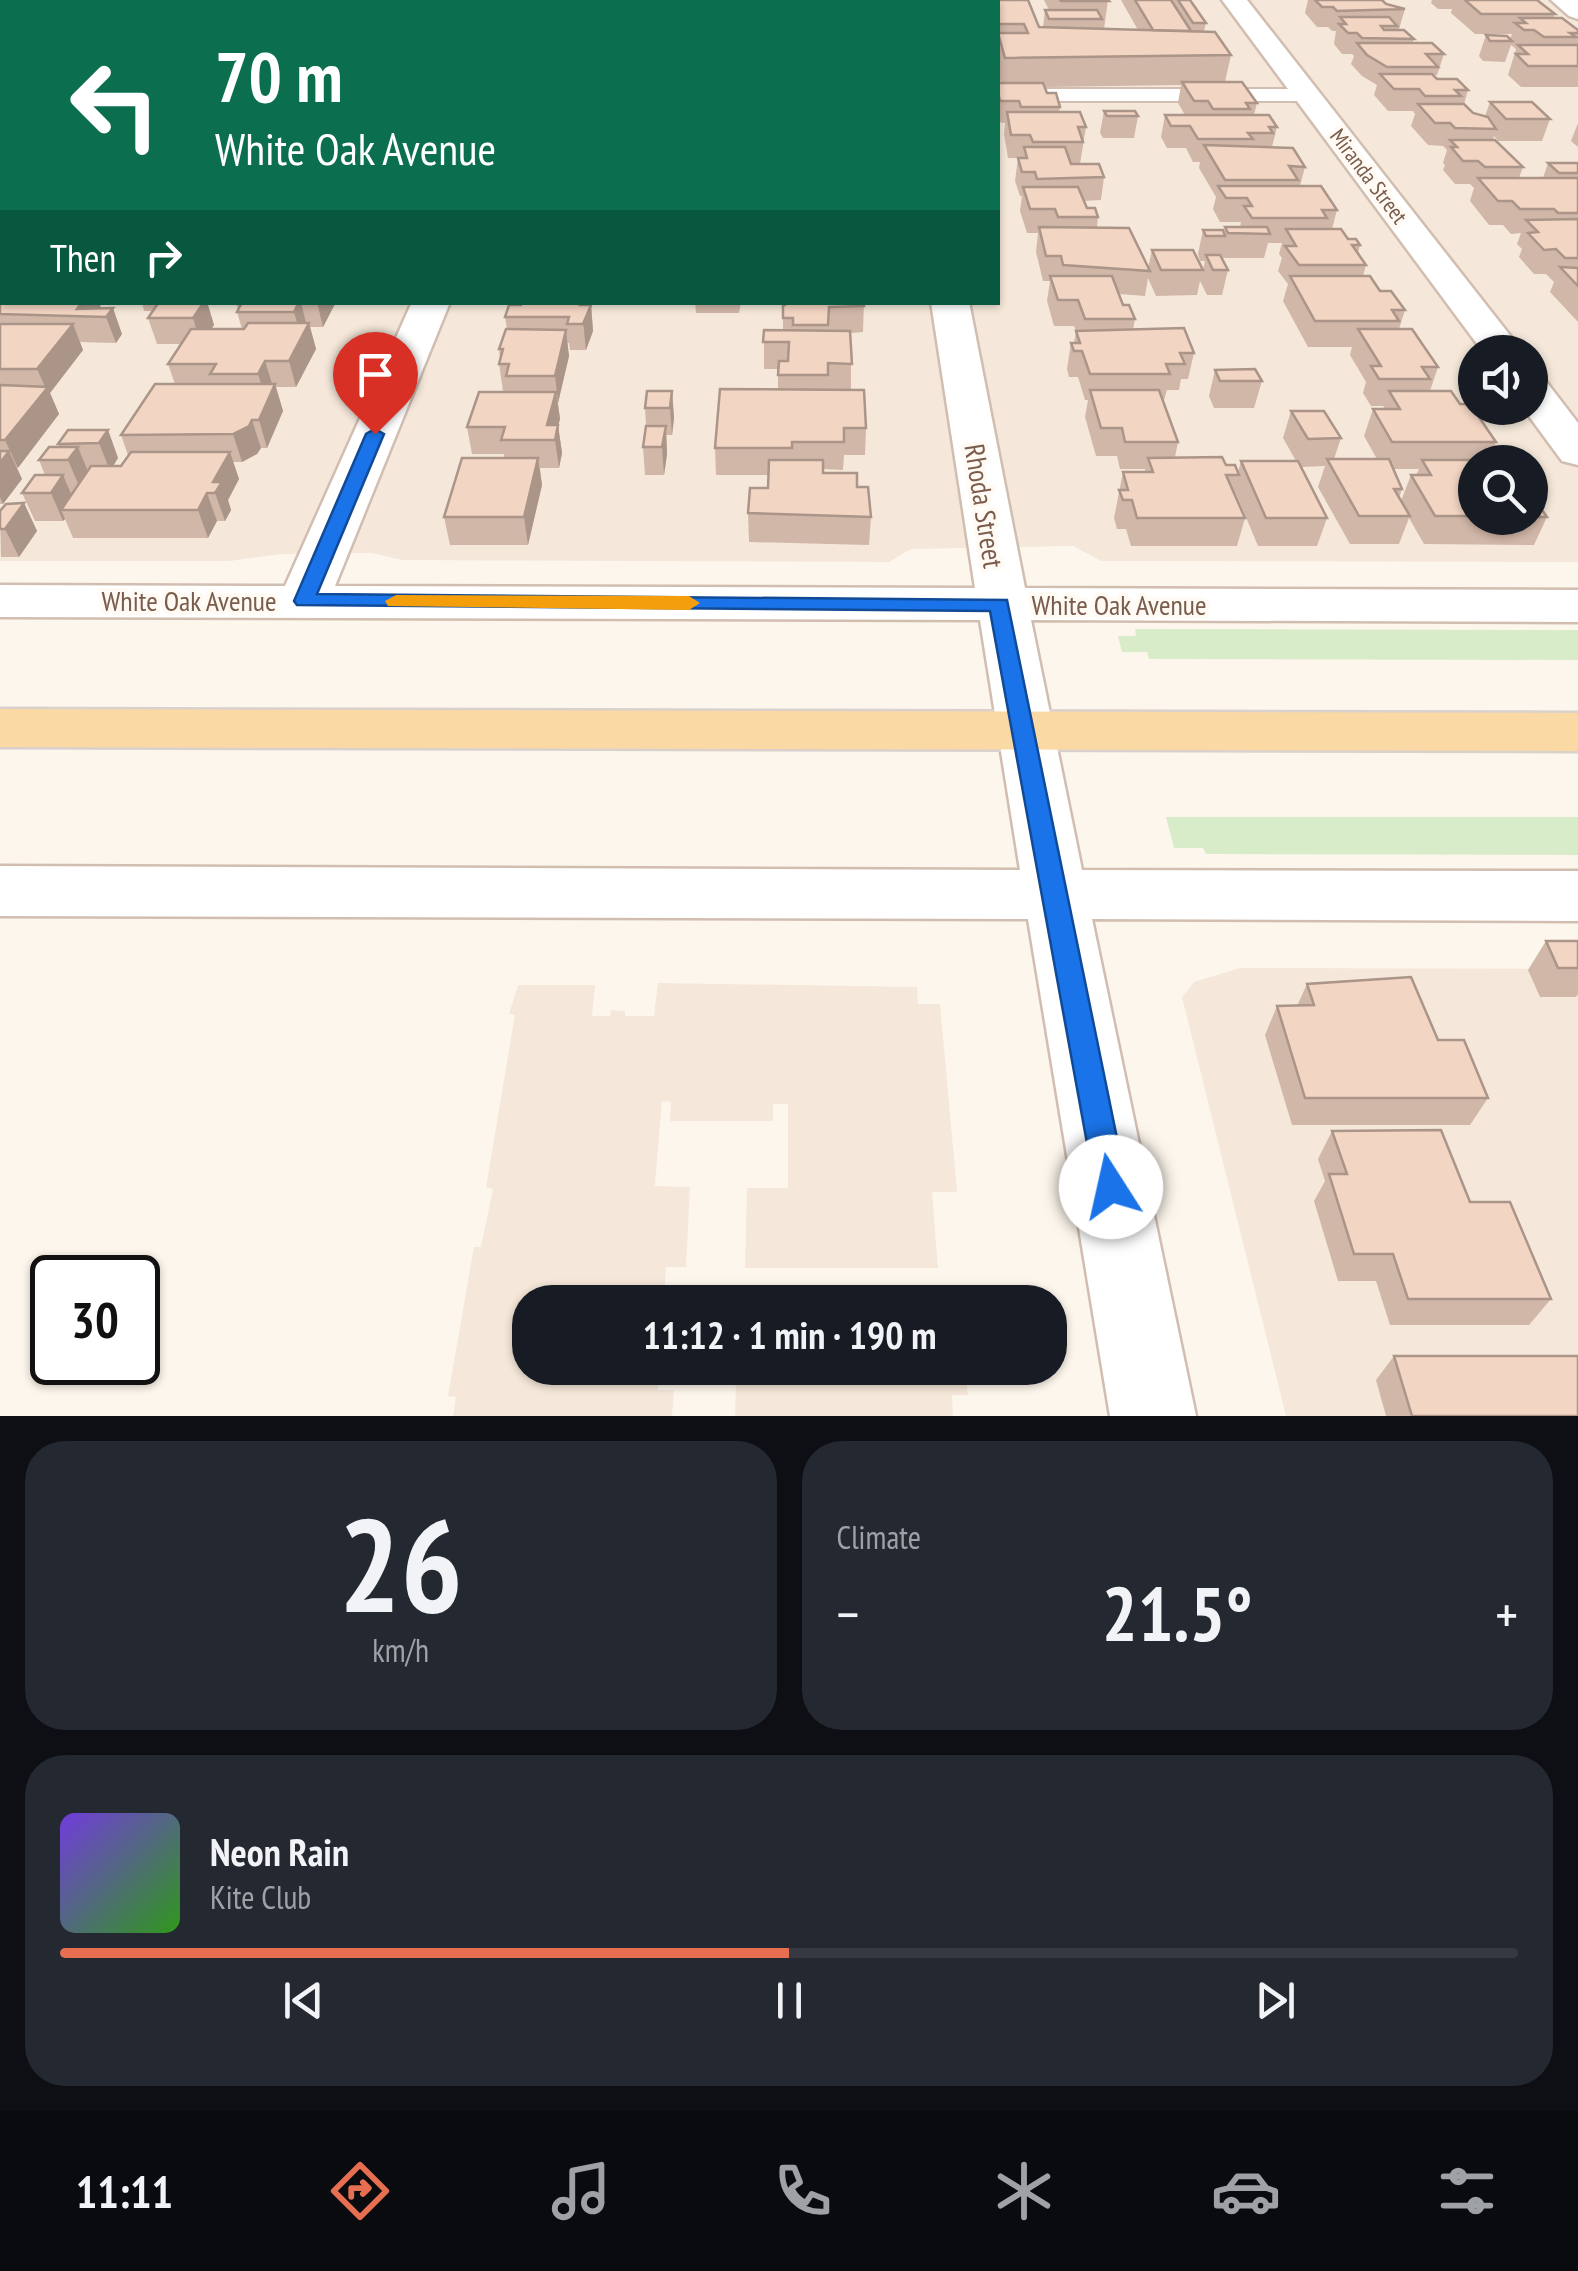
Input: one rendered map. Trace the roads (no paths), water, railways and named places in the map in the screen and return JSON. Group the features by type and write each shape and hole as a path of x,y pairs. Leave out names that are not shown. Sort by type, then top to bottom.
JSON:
{"main road":[{"path":"0,728 1578,732"}],"street":[{"name":"Miranda Street","path":"1234,0 1489,335"},
{"path":"1563,0 1578,11"},
{"path":"304,601 429,305"},
{"name":"Rhoda Street","path":"950,305 1000,605 1058,896 1152,1416"},
{"path":"1548,413 1578,452"},
{"name":"White Oak Avenue","path":"0,601 1578,606"},
{"path":"0,891 1578,896"}],"lane":[{"path":"1000,95 1307,95"}]}
